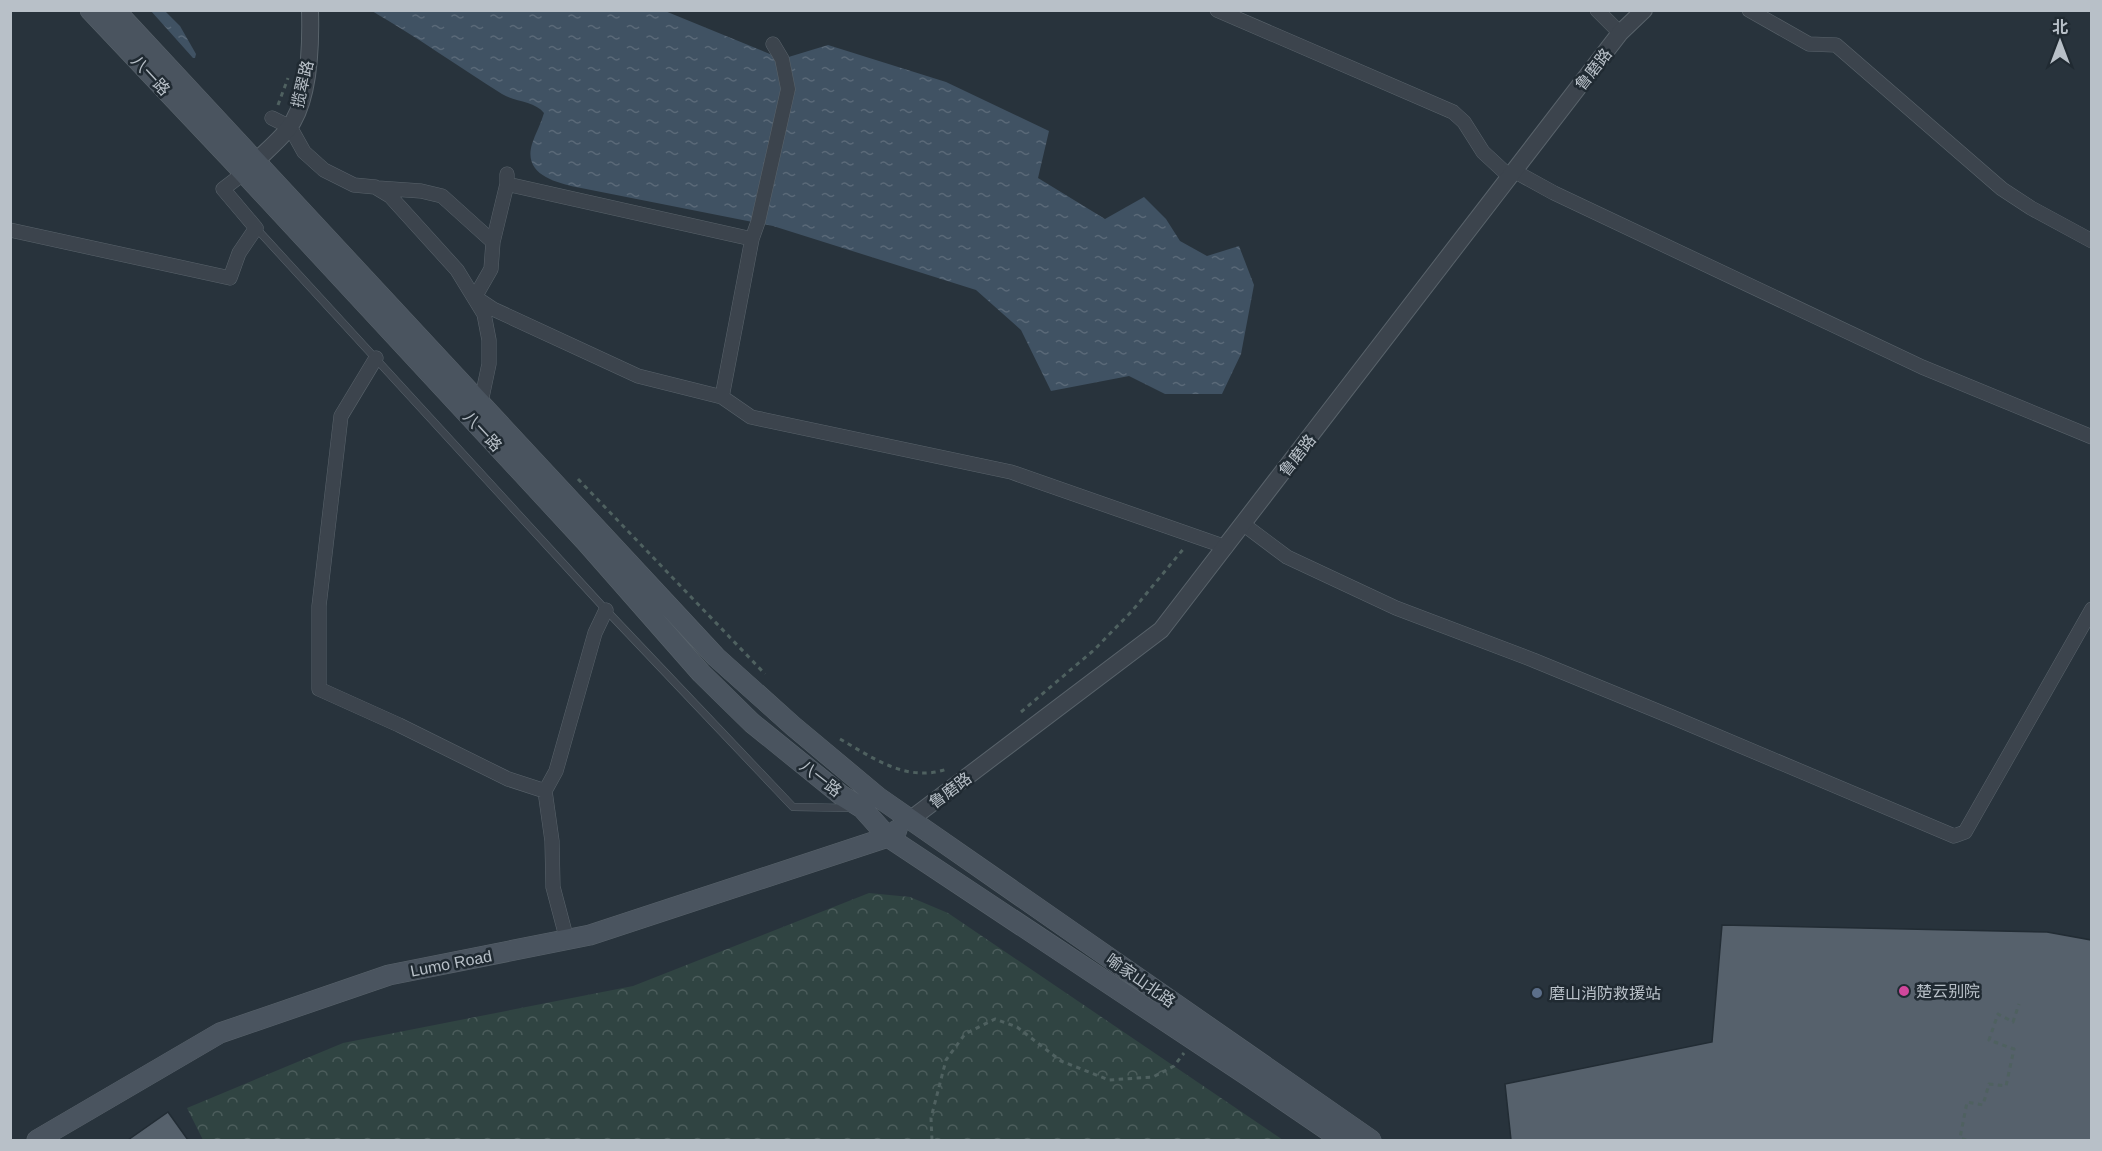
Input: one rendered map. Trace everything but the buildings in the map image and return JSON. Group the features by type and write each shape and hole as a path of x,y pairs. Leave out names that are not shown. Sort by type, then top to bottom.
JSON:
{"main road":[{"name":"八一路","path":"90,10 223,139 481,402 716,657 852,777 911,819"},
{"name":"八一路","path":"115,10 223,139"},
{"name":"八一路","path":"250,167 701,673 752,723 841,795 861,808 888,837"},
{"name":"鲁磨路","path":"888,837 911,819"},
{"name":"喻家山北路","path":"911,819 1371,1140"},
{"name":"喻家山北路","path":"888,837 1342,1140"},
{"name":"Lumo Road","path":"37,1140 220,1033 389,975 590,935 888,837"}],"street":[{"name":"揽翠路","path":"250,167 270,150 290,127 301,100 308,69 310,10"},
{"path":"1217,10 1453,112 1464,122 1483,152 1512,174 1922,367 2091,437"},
{"path":"1597,10 1620,33"},
{"name":"鲁磨路","path":"911,819 1161,630 1620,33 1644,10"},
{"path":"1749,10 1809,44 1836,45 2002,189 2091,241"},
{"path":"722,398 752,239 758,222 788,89 782,59 773,44"},
{"path":"272,118 290,127 304,152 324,170 354,184 421,191 442,196 492,242"},
{"path":"10,230 231,278 238,253 256,228 224,189 250,167"},
{"path":"475,297 490,269 492,242 507,179 752,239"},
{"path":"375,187 390,196 458,270 484,314 489,340 489,364 481,402"},
{"path":"475,297 493,309 638,376 722,398 751,417 1011,472 1226,547"},
{"path":"376,358 341,416 319,606 319,689 399,725 508,780 545,791"},
{"path":"1243,524 1287,557 1396,608 1661,712 1954,836 1965,832 2091,609"},
{"path":"567,940 553,886 552,841 545,791 556,771 595,633 606,610"}],"lane":[{"path":"256,228 606,610 793,807 861,808"}],"path":[{"path":"272,118 289,72"},
{"path":"576,477 771,681"},
{"path":"1021,712 1094,650 1132,611 1194,536"},
{"path":"839,739 888,766 910,773 925,774 950,768"},
{"path":"1966,1140 1960,1138 1966,1102 1983,1105 1989,1084 2006,1086 2014,1049 1989,1040 1998,1014 2013,1022 2019,1004"},
{"path":"932,1140 931,1118 946,1060 965,1034 995,1019 1017,1027 1061,1061 1109,1080 1153,1077 1174,1066 1191,1038"}],"green space":[{"path":"869,893 910,897 948,913 1283,1140 203,1140 187,1108 343,1043 633,986"}],"water":[{"path":"151,11 165,11 180,26 196,54 195,58 193,58"},
{"path":"372,11 665,11 782,59 828,45 946,82 1049,131 1038,178 1105,219 1144,197 1166,219 1180,241 1207,256 1239,246 1254,285 1241,354 1222,394 1165,394 1129,376 1051,391 1021,330 976,290 773,226 576,187 542,175 532,163 530,154 544,113 540,109 502,94"}],"place":[{"name":"楚云别院","path":"1904,991"},
{"name":"磨山消防救援站","path":"1537,993"}]}
